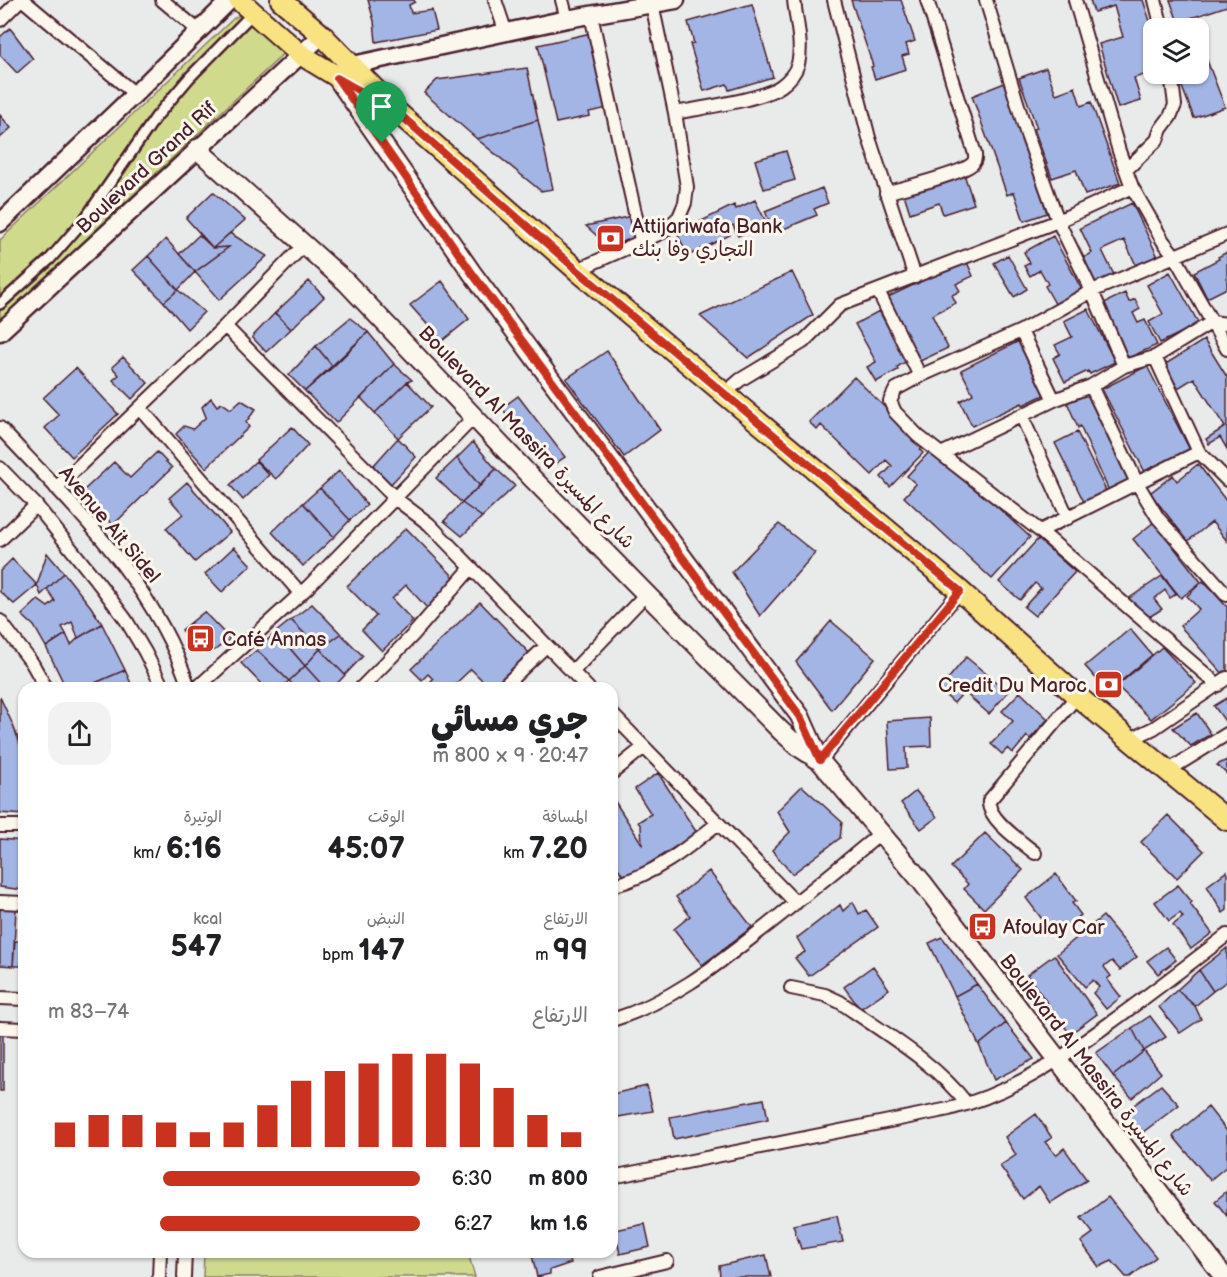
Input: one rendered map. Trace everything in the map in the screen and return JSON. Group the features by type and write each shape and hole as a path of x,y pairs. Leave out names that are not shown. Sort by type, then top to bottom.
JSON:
{"main road":[{"path":"281,0 322,35 397,112 577,270 960,591 1077,696 1227,820"},
{"path":"246,6 300,54 397,112"},
{"name":"Boulevard Al Massira شارع المسيرة","path":"337,78 480,282 800,716 820,760"},
{"name":"Boulevard Al Massira شارع المسيرة","path":"197,149 346,282 532,478 781,731 820,760 922,882 1057,1062 1224,1277"}],"street":[{"path":"0,20 22,0 135,94"},
{"path":"162,0 198,31"},
{"path":"0,223 230,0"},
{"path":"495,0 506,33"},
{"path":"562,0 567,19"},
{"path":"337,78 353,65 567,19 676,0"},
{"path":"675,113 763,94 782,86 790,78 798,63 799,48 794,0"},
{"path":"834,0 869,138 915,277"},
{"path":"886,193 959,171 972,164 975,158 927,0"},
{"path":"986,0 1028,135 1058,220 1124,366"},
{"path":"1075,0 1132,187 1162,241 1174,255 1227,349"},
{"path":"1155,0 1160,18"},
{"path":"577,270 663,232 679,217 685,203 687,187 675,113 652,4"},
{"path":"0,304 50,259 84,220 156,117 246,6"},
{"path":"591,15 641,240"},
{"name":"Boulevard Grand Rif","path":"0,332 322,35"},
{"path":"1126,170 1157,141 1161,129 1170,117 1175,105 1172,84"},
{"path":"725,393 740,380 803,342 840,305 1058,220 1132,187"},
{"path":"1131,739 1154,728 1223,681 906,425 890,401 896,389 920,376 1021,331 1092,291 1227,234"},
{"path":"56,488 225,326 305,244"},
{"path":"878,291 920,376"},
{"path":"941,454 1054,400 1091,386 1124,366 1155,357 1212,322 1227,324"},
{"path":"225,326 396,499 429,525 582,682"},
{"path":"1021,331 1054,400"},
{"path":"1155,357 1199,452 1227,480"},
{"path":"1091,386 1137,483 1158,518 1227,595"},
{"path":"140,408 301,594"},
{"path":"204,682 301,594 475,417"},
{"path":"1022,417 1068,518"},
{"name":"Avenue Ait Sidel","path":"0,428 120,561 147,600 175,651 187,682"},
{"path":"1040,531 1199,452"},
{"path":"0,468 36,505 100,585 126,620 160,682"},
{"path":"0,540 36,505"},
{"path":"367,682 412,636 471,568"},
{"path":"820,760 960,591"},
{"path":"572,672 647,593"},
{"path":"0,621 32,663 43,682"},
{"path":"508,682 546,646"},
{"path":"1035,853 993,817 988,807 989,801 1077,696"},
{"path":"618,720 796,903"},
{"path":"1169,770 1227,734"},
{"path":"618,768 644,747"},
{"path":"618,884 634,880 670,861 718,823"},
{"path":"0,826 18,826"},
{"path":"618,1018 651,1005 684,988 796,903 881,833"},
{"path":"0,902 18,903"},
{"path":"618,1177 967,1104 1011,1088 1057,1062 1149,995 1227,934"},
{"path":"791,988 825,995 840,1002 932,1068 967,1104"},
{"path":"0,998 18,999"},
{"path":"0,1028 18,1029"},
{"path":"159,1277 160,1258"},
{"path":"184,1277 185,1258"},
{"path":"600,1277 667,1261"}],"green space":[{"path":"245,15 282,48 282,54 0,320 0,240 234,18"},
{"path":"204,1258 469,1258 475,1277 203,1277"}],"building":[{"path":"368,0 414,0 415,2 409,5 411,13 432,10 437,30 376,42 374,21"},
{"path":"851,0 901,0 915,41 906,44 909,54 902,56 906,69 875,79 871,67 873,66"},
{"path":"1090,0 1143,0 1149,18 1143,18 1143,75 1134,78 1141,101 1118,108 1099,44 1123,37 1114,6 1094,12"},
{"path":"1170,0 1227,0 1227,6 1191,18 1177,18"},
{"path":"752,4 773,77 729,90 727,84 704,91 690,44 694,43 688,22"},
{"path":"10,28 33,59 17,73 0,55 0,37"},
{"path":"591,33 608,108 589,112 590,116 556,123 538,45"},
{"path":"1209,66 1225,107 1194,118 1181,84 1209,84"},
{"path":"527,68 538,120 477,139 424,93 437,80"},
{"path":"1046,68 1056,94 1075,87 1081,106 1091,102 1120,183 1085,195 1076,170 1052,178 1019,78"},
{"path":"1007,82 1047,213 1024,221 1014,192 1007,195 972,96"},
{"path":"0,115 11,128 0,138"},
{"path":"538,120 553,189 541,191 477,139"},
{"path":"786,151 795,180 764,189 755,160"},
{"path":"964,174 974,204 943,214 939,203 910,213 904,194"},
{"path":"822,188 828,203 814,209 817,215 774,233 765,211"},
{"path":"213,192 245,220 213,248 186,218"},
{"path":"755,200 766,222 738,236 733,225 727,228 730,235 688,256 677,233 734,205 736,209"},
{"path":"1132,203 1159,259 1138,269 1124,240 1102,250 1115,277 1096,286 1083,258 1092,253 1080,228"},
{"path":"632,216 636,238 608,246 586,226"},
{"path":"230,233 267,256 219,300 195,272 229,247 213,248"},
{"path":"199,235 213,248 229,247 195,272 179,254"},
{"path":"1053,236 1083,292 1057,307 1045,286 1048,284 1040,270 1030,276 1024,266 1030,263 1024,252"},
{"path":"166,239 195,272 178,290 148,256"},
{"path":"1227,252 1227,288 1207,298 1194,272 1219,259 1218,257"},
{"path":"1008,255 1027,289 1014,297 994,263"},
{"path":"148,256 178,290 164,302 133,270"},
{"path":"966,260 973,276 956,284 960,291 952,295 956,303 932,315 948,348 916,363 888,297"},
{"path":"792,272 813,315 748,358 700,316"},
{"path":"1170,272 1199,324 1160,343 1149,322 1163,314 1147,285"},
{"path":"309,281 324,297 291,329 275,313"},
{"path":"442,281 469,319 442,341 410,305"},
{"path":"178,290 204,312 187,329 164,302"},
{"path":"1125,293 1129,302 1135,299 1140,309 1133,313 1138,323 1145,320 1157,345 1128,358 1102,304"},
{"path":"1088,309 1115,362 1090,374 1088,371 1065,382 1053,358 1060,354 1055,345 1072,337 1064,321"},
{"path":"879,311 907,361 897,367 898,370 876,382 867,367 876,362 855,324"},
{"path":"275,313 291,329 266,352 252,337"},
{"path":"350,318 368,332 333,367 316,346"},
{"path":"368,332 394,364 336,423 305,391"},
{"path":"1023,339 1050,392 972,426 960,401 973,394 961,370"},
{"path":"1204,340 1227,377 1227,449 1220,437 1209,444 1206,439 1225,427 1194,378 1178,388 1164,365"},
{"path":"316,346 333,367 305,391 289,375"},
{"path":"607,351 660,430 624,457 566,379"},
{"path":"123,357 148,383 132,399 113,380 119,375 112,367"},
{"path":"394,364 412,380 407,382 375,413 361,398"},
{"path":"1147,366 1190,450 1146,474 1102,389"},
{"path":"76,368 118,414 72,457 45,428 59,415 43,398"},
{"path":"854,377 925,444 920,450 923,453 890,487 881,477 892,466 886,460 872,475 821,425 817,430 809,422"},
{"path":"407,382 431,407 398,438 375,413"},
{"path":"1089,392 1130,482 1109,491 1067,402"},
{"path":"518,396 565,457 556,463 549,455 541,461 502,408"},
{"path":"211,398 217,406 222,403 231,409 241,400 256,409 246,422 249,427 206,468 176,434 184,426 193,429 206,417 202,407"},
{"path":"292,427 308,445 276,479 256,460"},
{"path":"1077,432 1108,495 1086,506 1055,443"},
{"path":"398,438 416,457 391,484 373,466"},
{"path":"473,442 496,469 480,486 457,458"},
{"path":"933,448 1030,537 992,579 904,497 916,484 907,476"},
{"path":"157,452 172,468 113,525 82,492 114,462 130,478"},
{"path":"457,458 480,486 462,503 436,478"},
{"path":"256,461 269,475 243,500 230,485"},
{"path":"1198,464 1227,502 1227,541 1212,522 1188,541 1150,493 1173,475 1177,481"},
{"path":"496,469 515,486 482,517 462,503"},
{"path":"339,471 367,505 350,520 320,488"},
{"path":"187,482 230,532 195,562 166,528 183,514 169,498"},
{"path":"320,488 350,520 334,537 303,503"},
{"path":"303,503 334,537 303,566 272,532"},
{"path":"462,503 482,517 462,536 444,521"},
{"path":"1154,522 1201,582 1181,598 1133,539"},
{"path":"779,524 815,553 760,616 732,572"},
{"path":"406,528 456,579 427,608 406,585 392,599 413,621 382,651 362,630 376,616 347,586"},
{"path":"1038,539 1075,572 1035,616 1024,607 1041,588 1035,583 1020,600 999,582"},
{"path":"234,547 251,565 222,592 205,574"},
{"path":"47,553 64,573 41,595 37,585"},
{"path":"12,559 37,585 14,604 0,592 0,571"},
{"path":"64,573 102,624 78,638 72,622 62,627 66,634 46,647 34,626 22,615 38,600 48,607 55,601 47,589"},
{"path":"1162,576 1176,594 1170,598 1165,590 1154,599 1162,609 1149,617 1128,599"},
{"path":"1203,581 1227,607 1227,674 1225,676 1180,626 1199,609 1187,596"},
{"path":"480,602 532,656 504,682 484,682 471,669 457,682 430,682 433,679 428,674 422,680 411,669"},
{"path":"312,604 341,634 320,649 291,620"},
{"path":"204,612 230,639 215,650 196,649 182,630"},
{"path":"291,620 320,649 305,666 276,632"},
{"path":"831,621 875,658 832,710 796,662"},
{"path":"102,624 125,670 98,682 63,682 46,647 66,634 71,645 78,638"},
{"path":"1130,629 1152,655 1108,692 1085,666"},
{"path":"276,632 305,666 289,681 257,650"},
{"path":"341,634 363,656 345,675 320,649"},
{"path":"1162,647 1196,683 1151,719 1117,686"},
{"path":"320,649 345,675 339,682 320,682 305,666"},
{"path":"257,650 289,681 259,682 241,663"},
{"path":"966,657 1008,692 989,714 964,692 954,703 939,690"},
{"path":"305,666 320,682 290,682"},
{"path":"125,670 130,682 97,682"},
{"path":"1020,692 1048,719 1030,739 1027,736 1013,753 1008,748 1002,754 991,744 1013,721 1002,711"},
{"path":"0,697 18,739 18,814 0,813"},
{"path":"1227,698 1227,724 1214,706"},
{"path":"1197,713 1211,734 1191,746 1173,728"},
{"path":"930,718 931,746 906,747 907,768 890,769 887,721"},
{"path":"1227,760 1227,774 1217,765"},
{"path":"658,773 697,833 625,879 618,868 618,806 642,844 641,826 638,822 651,814 635,789"},
{"path":"802,786 842,822 840,838 792,874 772,850 790,832 777,811"},
{"path":"916,791 937,817 921,829 901,803"},
{"path":"1168,815 1204,851 1177,878 1141,842"},
{"path":"985,833 1023,870 984,909 964,889 968,884 951,867"},
{"path":"0,839 18,840 18,889 0,887"},
{"path":"709,871 752,927 702,965 674,929 690,916 676,897"},
{"path":"1227,871 1227,910 1223,913 1207,886"},
{"path":"1056,874 1076,901 1072,903 1081,915 1054,935 1026,898"},
{"path":"1178,885 1212,933 1191,949 1173,925 1183,917 1180,913 1169,921 1155,902"},
{"path":"853,902 859,914 866,910 878,927 809,976 795,958 805,952 797,938 840,905 843,911"},
{"path":"0,908 16,909 13,966 0,965"},
{"path":"1103,916 1137,957 1120,970 1112,961 1104,967 1111,976 1107,979 1121,997 1106,1009 1093,993 1099,987 1093,980 1085,987 1057,954"},
{"path":"942,937 977,984 955,996 929,943"},
{"path":"15,941 18,941 18,966 13,966"},
{"path":"1166,947 1176,960 1158,974 1147,961"},
{"path":"1227,948 1227,981 1213,991 1199,970"},
{"path":"1054,955 1097,1014 1070,1034 1027,975"},
{"path":"873,966 889,989 860,1009 844,987"},
{"path":"1199,970 1213,991 1195,1006 1177,990"},
{"path":"977,984 1006,1023 979,1045 955,996"},
{"path":"1177,990 1195,1006 1201,1019 1180,1033 1159,1007"},
{"path":"1150,1016 1166,1037 1144,1051 1132,1028"},
{"path":"1006,1023 1034,1059 994,1080 979,1045"},
{"path":"1132,1028 1144,1051 1113,1076 1096,1053"},
{"path":"0,1035 3,1035 3,1091 0,1091"},
{"path":"1144,1051 1161,1073 1132,1098 1113,1076"},
{"path":"1161,1085 1179,1105 1143,1132 1123,1113"},
{"path":"647,1086 653,1111 618,1117 618,1093"},
{"path":"764,1099 768,1119 674,1139 670,1117"},
{"path":"1208,1107 1227,1131 1227,1166 1210,1180 1173,1136"},
{"path":"1036,1114 1052,1138 1045,1142 1056,1155 1064,1148 1087,1180 1050,1203 1039,1186 1023,1199 1000,1166 1016,1155 1005,1137"},
{"path":"1227,1191 1227,1216 1215,1201"},
{"path":"1108,1197 1156,1257 1130,1277 1126,1277 1112,1261 1099,1267 1081,1242 1093,1233 1081,1218"},
{"path":"837,1216 843,1242 801,1249 793,1225"},
{"path":"645,1224 650,1247 620,1254 618,1229"},
{"path":"766,1255 771,1277 720,1277 719,1266"},
{"path":"533,1258 570,1258 571,1263 550,1270 550,1274 537,1277"}],"place":[{"name":"Attijariwafa Bank التجاري وفا بنك","path":"611,238"},
{"name":"Café Annas","path":"201,639"},
{"name":"Credit Du Maroc","path":"1108,685"},
{"name":"Afoulay Car","path":"982,927"}],"route":[{"path":"337,78 397,112 577,270 960,591 820,760 800,716 472,273 382,143 337,78"}]}
